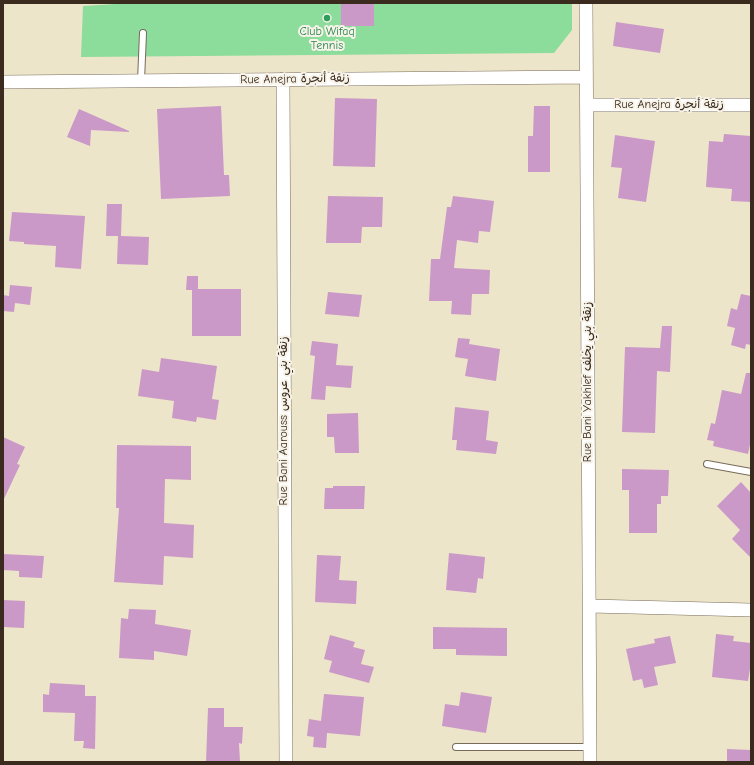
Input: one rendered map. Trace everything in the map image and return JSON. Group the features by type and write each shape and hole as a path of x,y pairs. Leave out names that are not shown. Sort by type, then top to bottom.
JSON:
{"street":[{"name":"Rue Bani Yakhlef زنقة بني يخلف","path":"586,3 590,762"},
{"name":"Rue Anejra زنقة أنجرة","path":"3,82 586,77"},
{"name":"Rue Bani Aarouss زنقة بني عروس","path":"283,79 286,762"},
{"name":"Rue Anejra زنقة أنجرة","path":"587,105 751,105"},
{"path":"590,606 751,610"}],"lane":[{"path":"141,81 143,33"},
{"path":"707,464 751,472"},
{"path":"456,747 590,747"}],"green space":[{"name":"Club Wifaq Tennis","path":"131,3 572,3 572,30 554,53 81,57 83,6"}],"building":[{"path":"341,3 374,3 374,26 341,26"},
{"path":"616,22 664,29 660,53 613,46"},
{"path":"335,98 377,99 375,167 333,166"},
{"path":"221,106 224,175 229,175 230,196 161,199 157,109"},
{"path":"534,106 550,106 550,172 528,172 528,136 533,136"},
{"path":"79,109 129,132 91,130 90,146 67,137"},
{"path":"724,134 751,136 751,202 731,201 732,189 706,187 709,141 723,142"},
{"path":"615,135 655,141 646,202 618,198 622,168 611,167"},
{"path":"328,196 383,197 382,227 362,227 361,243 326,243"},
{"path":"453,196 494,201 490,232 479,231 478,243 457,240 454,268 490,270 489,294 472,294 471,315 451,314 452,301 429,301 431,259 440,259 447,207 451,207"},
{"path":"107,204 122,204 121,236 149,237 148,265 117,264 118,236 106,236"},
{"path":"12,212 85,216 81,269 55,267 56,246 24,244 24,242 9,241"},
{"path":"187,276 198,276 198,289 241,289 241,336 192,336 192,290 186,290"},
{"path":"10,285 32,287 30,305 15,303 14,312 3,311 3,295 9,296"},
{"path":"328,292 362,295 359,317 325,314"},
{"path":"741,294 751,296 751,345 746,344 745,349 731,345 735,328 727,326 731,308 737,310"},
{"path":"662,326 672,326 670,372 657,371 655,433 622,432 625,347 660,348"},
{"path":"458,338 470,339 469,344 500,349 496,381 465,376 468,359 455,357"},
{"path":"312,341 338,344 336,365 353,366 351,388 326,386 325,400 311,399 315,356 310,355"},
{"path":"161,358 217,366 212,399 219,400 216,420 197,417 196,422 172,418 174,401 138,396 142,369 159,372"},
{"path":"746,373 751,373 751,440 748,454 713,446 714,441 707,440 711,423 715,424 722,390 741,394"},
{"path":"455,407 489,411 486,440 498,442 496,454 456,450 457,440 452,440"},
{"path":"358,413 359,453 335,453 334,437 327,437 327,414"},
{"path":"3,437 25,447 17,464 20,465 3,501"},
{"path":"117,445 191,446 191,480 165,479 164,523 194,525 193,558 164,556 163,585 114,582 119,508 116,508"},
{"path":"622,469 669,470 668,496 661,496 661,504 657,504 657,533 629,533 629,490 622,490"},
{"path":"741,482 751,493 751,558 732,539 740,530 717,506"},
{"path":"333,486 365,486 364,509 324,509 325,488 333,488"},
{"path":"449,553 485,557 483,579 478,578 476,593 446,590"},
{"path":"3,554 44,556 42,578 19,577 19,571 3,570"},
{"path":"317,555 341,556 339,580 357,581 356,604 315,602"},
{"path":"3,600 25,601 24,628 3,627"},
{"path":"129,609 156,610 155,624 191,630 187,656 154,651 154,660 119,658 121,618 128,619"},
{"path":"433,627 507,628 507,656 456,655 456,649 433,649"},
{"path":"716,634 734,636 733,641 751,643 751,670 750,669 748,681 712,677"},
{"path":"330,635 355,642 353,647 365,650 361,664 374,667 369,683 329,672 332,661 324,659"},
{"path":"670,636 676,663 654,667 658,685 644,688 642,679 633,681 626,649 655,643 654,639"},
{"path":"50,683 85,685 85,696 96,696 95,749 83,748 84,741 74,741 75,713 43,712 43,694 49,695"},
{"path":"461,692 492,697 486,733 442,726 445,704 459,706"},
{"path":"324,694 364,697 360,736 327,733 326,748 313,747 314,737 307,736 309,719 321,721"},
{"path":"208,708 224,708 224,727 243,727 242,744 239,743 240,762 206,762"},
{"path":"727,749 751,750 751,762 727,762"}],"place":[{"name":"Club Wifaq Tennis","path":"327,18"}]}
